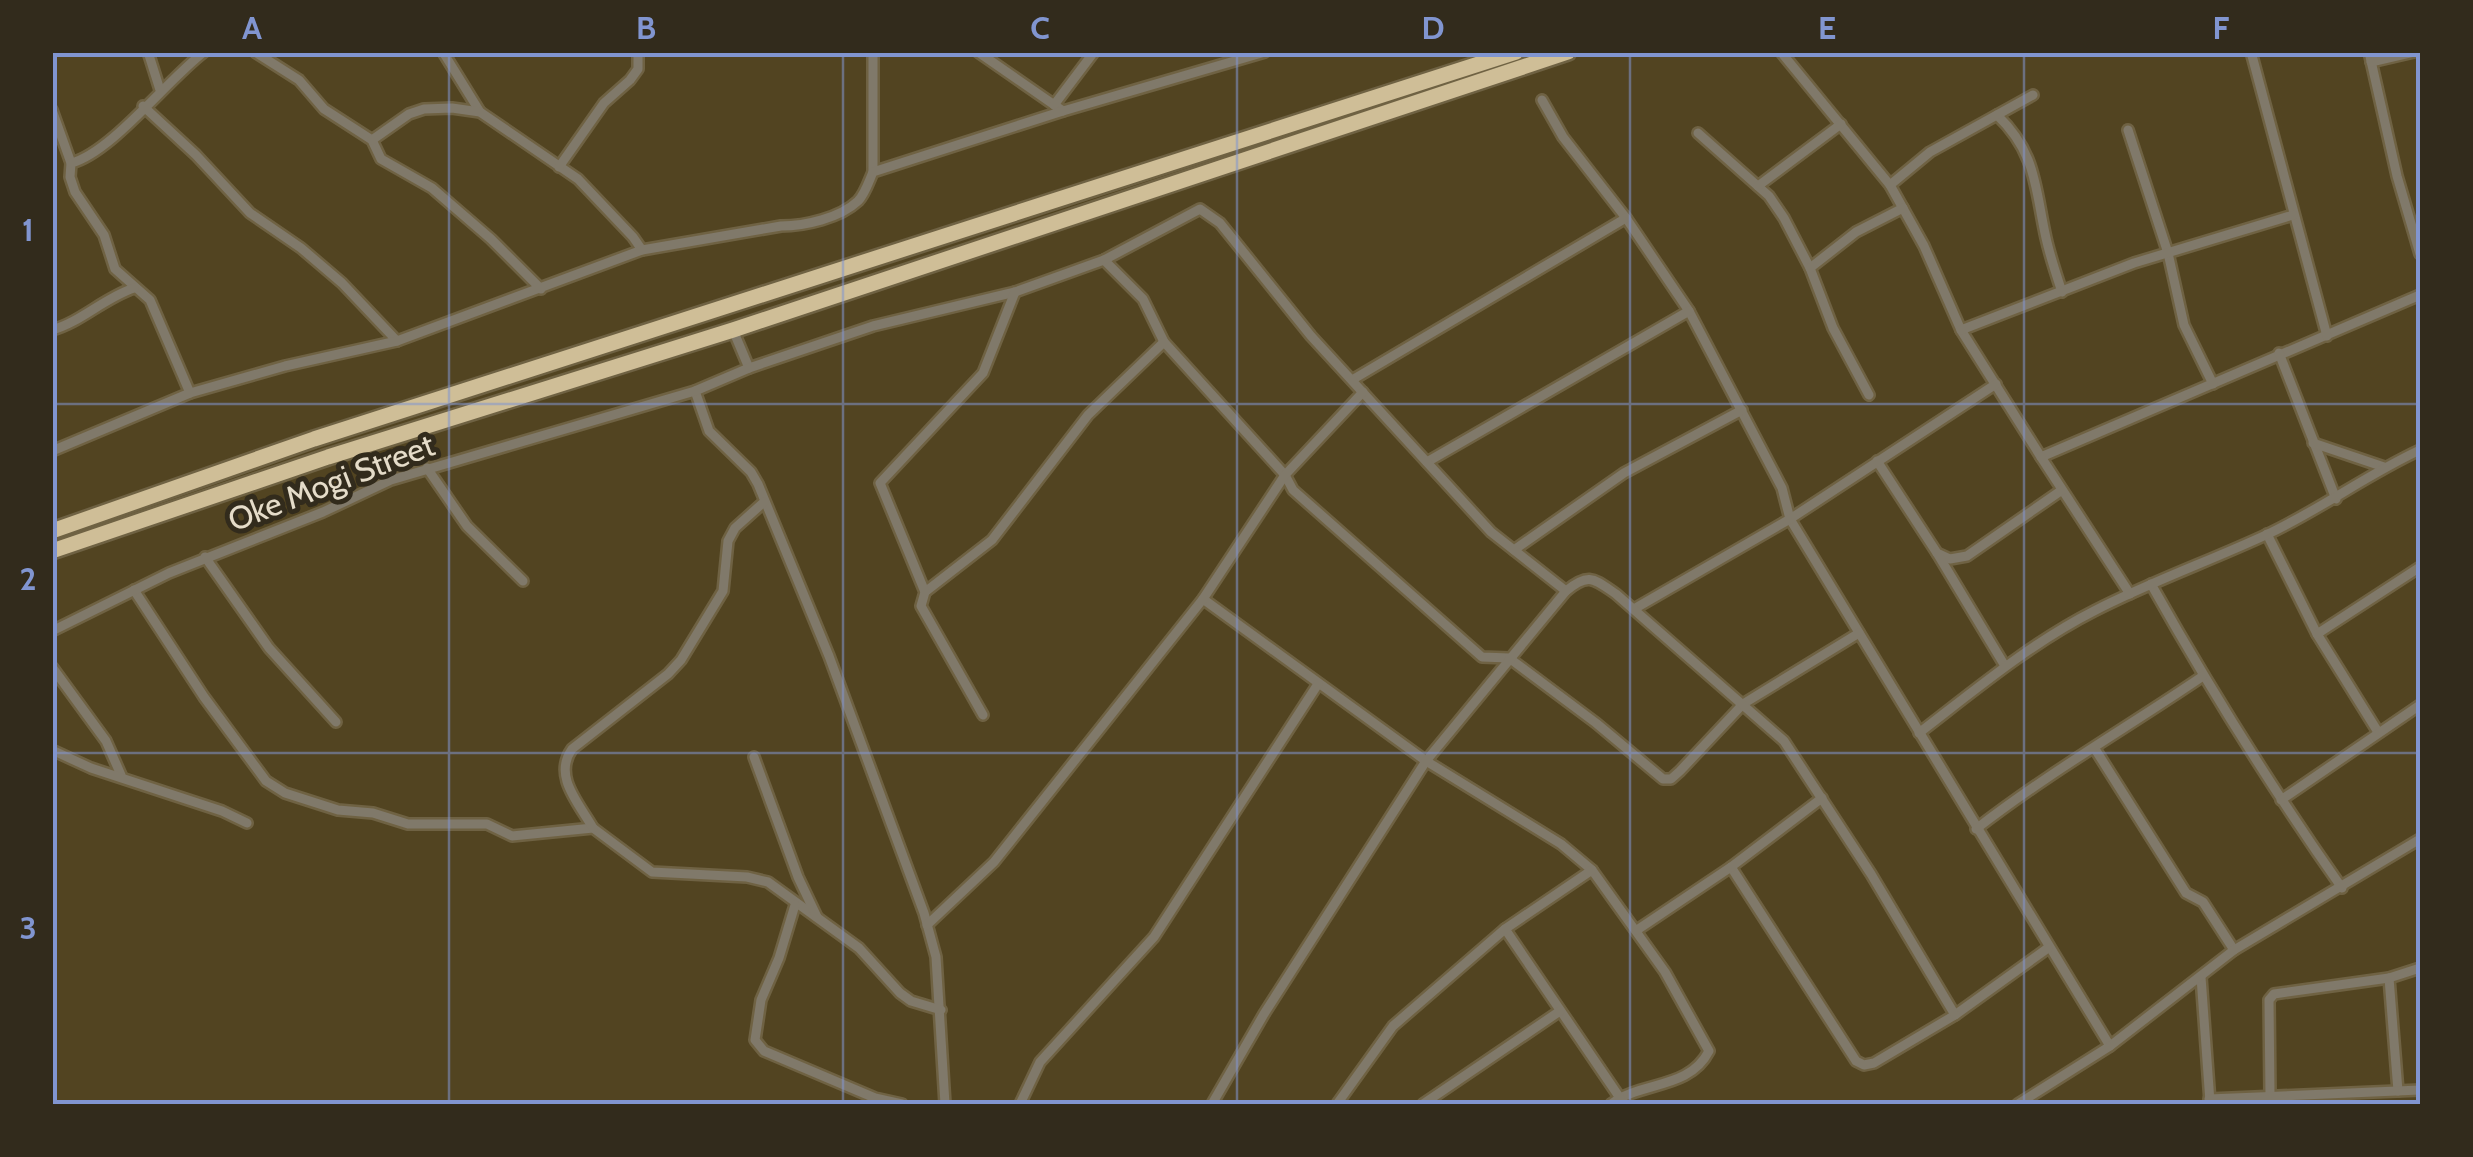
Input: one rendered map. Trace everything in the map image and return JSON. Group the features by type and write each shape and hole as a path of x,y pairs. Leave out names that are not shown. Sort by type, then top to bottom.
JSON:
{"highway":[{"path":"52,530 314,439 1516,52"},
{"path":"52,551 1568,52"}],"street":[{"path":"148,52 160,90"},
{"path":"71,163 94,152 204,52"},
{"path":"255,52 299,80 324,108 372,140 381,158 432,188 541,289"},
{"path":"444,52 480,112 578,179 642,250"},
{"path":"559,166 604,104 638,69 638,52"},
{"path":"52,451 190,394 285,366 397,341 642,250 781,226 802,226 847,208 860,199 874,172 873,52"},
{"path":"978,52 1058,109"},
{"path":"1058,109 1094,52"},
{"path":"1781,52 1890,185 1962,330 2130,594"},
{"path":"2251,52 2327,336"},
{"path":"2414,52 2370,57 2397,176 2420,254"},
{"path":"874,172 1058,109 1262,53"},
{"path":"1890,185 1930,152 2033,94"},
{"path":"1542,100 1564,137 1626,218 1689,311 1782,488 1790,519 2110,1046"},
{"path":"143,106 250,213 302,248 342,282 397,341"},
{"path":"372,140 409,114 424,109 480,112"},
{"path":"52,110 71,163 75,192 104,235 115,269 150,300 190,394"},
{"path":"1997,114 2016,132 2039,188 2045,235 2062,292"},
{"path":"1758,186 1840,124"},
{"path":"2128,130 2168,253 2184,324 2213,384"},
{"path":"1698,133 1758,186 1784,218 1810,268 1833,328 1869,395"},
{"path":"1810,268 1856,232 1903,208"},
{"name":"Oke Mogi Street","path":"52,630 206,557 323,512 391,480 695,391 872,326 1015,292 1104,260 1200,209 1220,222 1311,336 1352,380"},
{"path":"1962,330 2168,253 2293,215"},
{"path":"1566,591 1491,532 1352,380 1626,218"},
{"path":"1104,260 1142,299 1164,342 1285,475 1293,490 1482,657 1509,658 1663,779 1671,779 1680,771 1742,704 1859,633"},
{"path":"52,330 109,297 134,288"},
{"path":"925,592 880,484 983,373 1015,292"},
{"path":"2041,456 2420,295"},
{"path":"1427,462 1689,311"},
{"path":"733,330 749,368"},
{"path":"983,716 921,606 925,592 992,540 1088,415 1164,342"},
{"path":"2279,354 2336,499"},
{"path":"1634,609 1790,519 1996,384"},
{"path":"695,391 709,431 751,472 829,656 928,925 936,956 946,1104"},
{"path":"928,925 994,862 1203,599 1285,475 1364,392"},
{"path":"1514,550 1624,473 1742,410"},
{"path":"2313,444 2384,467"},
{"path":"1919,732 2005,666 2090,613 2267,534 2420,450"},
{"path":"1877,461 2005,666"},
{"path":"427,468 467,526 523,581"},
{"path":"1937,554 1950,559 1967,556 2062,490"},
{"path":"764,502 734,528 728,540 724,591 681,660 572,749 563,762 564,778 593,828 652,872 759,878 867,955 911,1001 941,1010"},
{"path":"2267,534 2317,634 2378,732"},
{"path":"206,557 269,648 336,722"},
{"path":"2317,634 2420,568"},
{"path":"1212,1104 1264,1014 1426,761 1509,658 1580,579 1594,579 1634,609 1784,741 1955,1015"},
{"path":"2151,584 2203,676 2342,888"},
{"path":"134,590 266,781 285,793 338,810 372,813 408,824 488,824 512,836 593,828"},
{"path":"1203,599 1426,761 1560,844 1592,870 1637,930 1709,1052 1704,1062 1682,1079 1615,1101 1505,929"},
{"path":"52,667 106,740 121,775"},
{"path":"1976,829 2029,789 2203,676"},
{"path":"1020,1104 1040,1062 1154,937 1318,684"},
{"path":"2281,800 2420,705"},
{"path":"2095,749 2186,893 2203,902 2234,950"},
{"path":"52,750 91,768 121,775 246,823"},
{"path":"754,758 817,917"},
{"path":"1637,930 1731,867 1822,798"},
{"path":"2018,1104 2110,1046 2234,950 2420,840"},
{"path":"1731,867 1856,1061 1864,1065 1874,1063 1955,1015 2048,948"},
{"path":"1337,1104 1393,1026 1505,929 1592,870"},
{"path":"796,905 761,1000 755,1040 764,1051 875,1098 902,1104"},
{"path":"2270,1095 2269,1000 2284,992 2389,978 2420,968"},
{"path":"2200,977 2210,1102 2270,1095 2325,1100 2420,1090"},
{"path":"2389,978 2398,1091"},
{"path":"1423,1104 1560,1012"}]}
